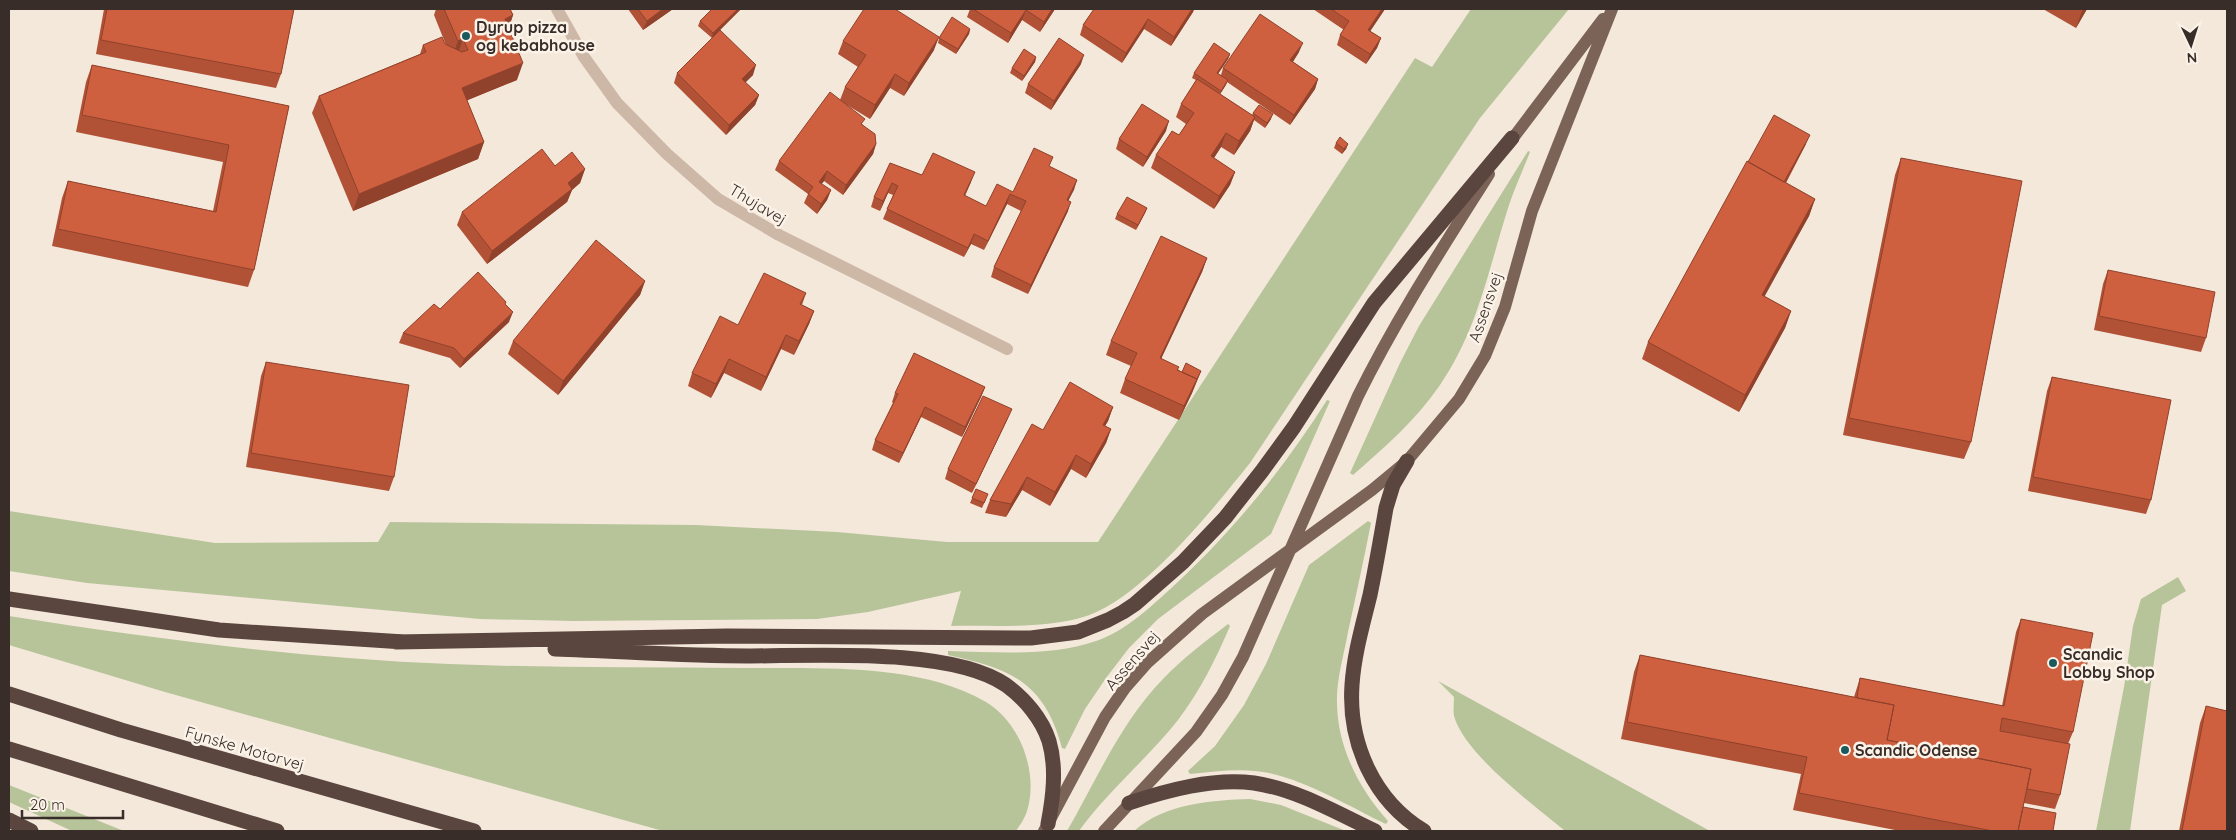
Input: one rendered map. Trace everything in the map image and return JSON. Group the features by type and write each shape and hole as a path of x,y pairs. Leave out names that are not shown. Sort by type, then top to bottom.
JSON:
{"highway":[{"path":"396,642 727,636 1039,637 1078,632 1108,620 1141,599 1183,562 1225,518 1294,427 1374,303 1512,138"},
{"path":"1407,461 1393,485 1386,508 1354,666 1351,703 1360,749 1373,779 1396,810 1424,831"},
{"path":"9,599 219,630 396,642 728,656 881,656 924,660 960,667 1005,684 1023,700 1038,718 1049,742 1053,770 1053,797 1046,828"},
{"name":"Fynske Motorvej","path":"9,694 121,730 474,831"},
{"path":"9,749 277,831"},
{"path":"1129,803 1161,793 1194,786 1228,782 1255,783 1284,791 1318,804 1375,831"},
{"path":"9,820 30,831"}],"main road":[{"name":"Assensvej","path":"1104,831 1129,803 1167,766 1196,732 1222,695 1243,656 1378,355 1400,316 1512,138 1612,9"},
{"name":"Assensvej","path":"1046,828 1105,717 1125,688 1146,663 1202,614 1372,490 1407,461 1459,399 1484,356 1505,307 1532,211 1612,9"}],"street":[{"name":"Thujavej","path":"557,9 584,57 616,104 666,154 718,199 779,235 1007,349"}],"green space":[{"path":"1471,9 1569,9 1480,118 1250,463 1195,529 1150,575 1103,609 1080,618 1048,624 1016,626 951,626 961,591 868,612 817,619 573,621 480,619 87,583 9,571 9,511 215,543 378,542 390,522 696,525 837,532 947,542 1098,542 1415,58 1432,67"},
{"path":"1528,151 1530,152 1509,205 1481,298 1464,342 1453,364 1431,398 1388,443 1353,475 1350,473 1419,326"},
{"path":"1327,400 1330,401 1271,534 1158,619 1129,648 1085,709 1065,749 1062,748 1055,726 1045,708 1035,693 1022,682 990,666 948,655 948,651 1023,652 1060,649 1096,641 1125,627 1167,592 1233,525 1292,452"},
{"path":"1368,521 1371,523 1341,668 1337,704 1341,736 1352,767 1359,782 1388,821 1386,824 1304,784 1271,773 1239,770 1190,774 1188,771 1215,746 1244,705 1266,664 1309,565"},
{"path":"2178,577 2186,591 2162,605 2130,831 2096,831 2124,687 2133,626 2141,599"},
{"path":"9,616 229,646 395,661 522,666 833,669 866,670 898,674 929,680 959,689 986,702 998,711 1017,735 1024,750 1028,765 1030,796 1026,814 1016,831 663,831 165,692 9,645"},
{"path":"1228,624 1230,626 1219,651 1193,698 1178,720 1102,802 1079,831 1067,831 1122,732 1148,696 1178,664"},
{"path":"1438,681 1710,831 1565,831 1502,778 1472,747 1454,716 1454,697"},
{"path":"9,785 124,831 72,831 9,802"},
{"path":"1250,799 1281,805 1346,831 1134,831 1146,822 1174,809 1204,802"}],"building":[{"path":"107,9 294,9 281,74 101,40"},
{"path":"444,9 510,9 513,15 505,19 523,63 462,88 484,142 359,194 319,96 426,52 423,45 442,37 445,44 462,52 468,50 463,39 458,41"},
{"path":"638,9 663,9 647,21"},
{"path":"712,9 738,9 713,33 700,21"},
{"path":"864,9 895,9 939,37 909,83 895,74 875,105 845,87 866,55 843,41"},
{"path":"973,9 1052,9 1044,22 1026,10 1011,33"},
{"path":"1094,9 1192,9 1174,37 1148,19 1126,53 1083,25"},
{"path":"1331,9 1382,9 1368,30 1381,38 1370,54 1340,35 1349,21"},
{"path":"1260,14 1303,43 1290,60 1318,79 1294,115 1223,68"},
{"path":"952,17 970,29 958,49 939,38"},
{"path":"720,30 756,65 742,79 759,95 729,125 677,73"},
{"path":"1059,38 1084,55 1054,101 1028,84"},
{"path":"1214,43 1230,54 1217,73 1228,80 1221,91 1194,73"},
{"path":"1024,49 1036,57 1024,76 1012,68"},
{"path":"92,65 289,106 254,270 58,229 68,181 216,212 229,145 82,115"},
{"path":"1197,79 1255,117 1239,141 1226,133 1211,156 1235,172 1219,196 1156,155 1172,131 1179,135 1194,113 1181,104"},
{"path":"830,92 865,119 861,124 875,134 876,144 846,185 827,171 819,182 831,190 821,204 808,194 813,187 779,161"},
{"path":"1142,104 1169,121 1147,157 1119,139"},
{"path":"1259,105 1273,114 1267,123 1253,113"},
{"path":"1774,115 1810,135 1784,182 1748,162"},
{"path":"1340,137 1348,144 1344,149 1336,143"},
{"path":"1034,148 1053,157 1049,166 1077,180 1067,200 1071,202 1031,285 994,267 1026,201 1010,194 988,241 974,234 968,248 887,209 898,186 892,183 883,201 874,197 890,163 922,175 933,153 975,172 964,195 986,206 997,184 1013,192"},
{"path":"542,149 555,166 572,152 585,169 568,183 572,189 492,251 462,212"},
{"path":"1901,158 2022,181 1971,442 1849,418"},
{"path":"1747,161 1815,199 1762,295 1791,311 1745,395 1648,342"},
{"path":"1127,197 1147,208 1138,225 1117,214"},
{"path":"1161,236 1207,258 1160,358 1179,367 1177,370 1197,379 1184,406 1125,379 1137,353 1111,341"},
{"path":"596,240 645,281 563,381 513,341"},
{"path":"2108,270 2215,292 2206,338 2099,316"},
{"path":"478,272 513,312 464,359 454,348 403,333 434,304 440,309"},
{"path":"764,273 806,293 800,304 814,311 799,341 786,335 766,377 729,359 716,384 692,373 720,316 738,325"},
{"path":"914,353 985,387 965,427 925,407 903,453 875,440 898,394 895,393"},
{"path":"266,362 409,385 394,477 251,453"},
{"path":"1186,363 1201,371 1197,379 1182,372"},
{"path":"2052,377 2171,400 2151,500 2033,477"},
{"path":"1070,382 1113,407 1103,425 1111,429 1091,464 1076,455 1055,492 1027,477 1011,504 990,500 1032,424 1043,430"},
{"path":"983,396 1012,409 976,484 948,469"},
{"path":"976,489 988,494 984,503 972,498"},
{"path":"2021,619 2093,633 2073,732 2002,718 2000,731 2070,744 2060,795 2027,789 2031,769 1887,740 1894,705 1857,698 1860,678 2004,706"},
{"path":"1640,655 1894,705 1887,740 2031,769 2018,831 1993,831 1799,793 1807,757 1627,722"},
{"path":"2206,706 2227,711 2227,831 2182,831"},
{"path":"2023,807 2056,813 2053,831 2018,831"}],"place":[{"name":"Dyrup pizza og kebabhouse","path":"466,36"},
{"name":"Scandic Lobby Shop","path":"2053,663"},
{"name":"Scandic Odense","path":"1845,750"}]}
